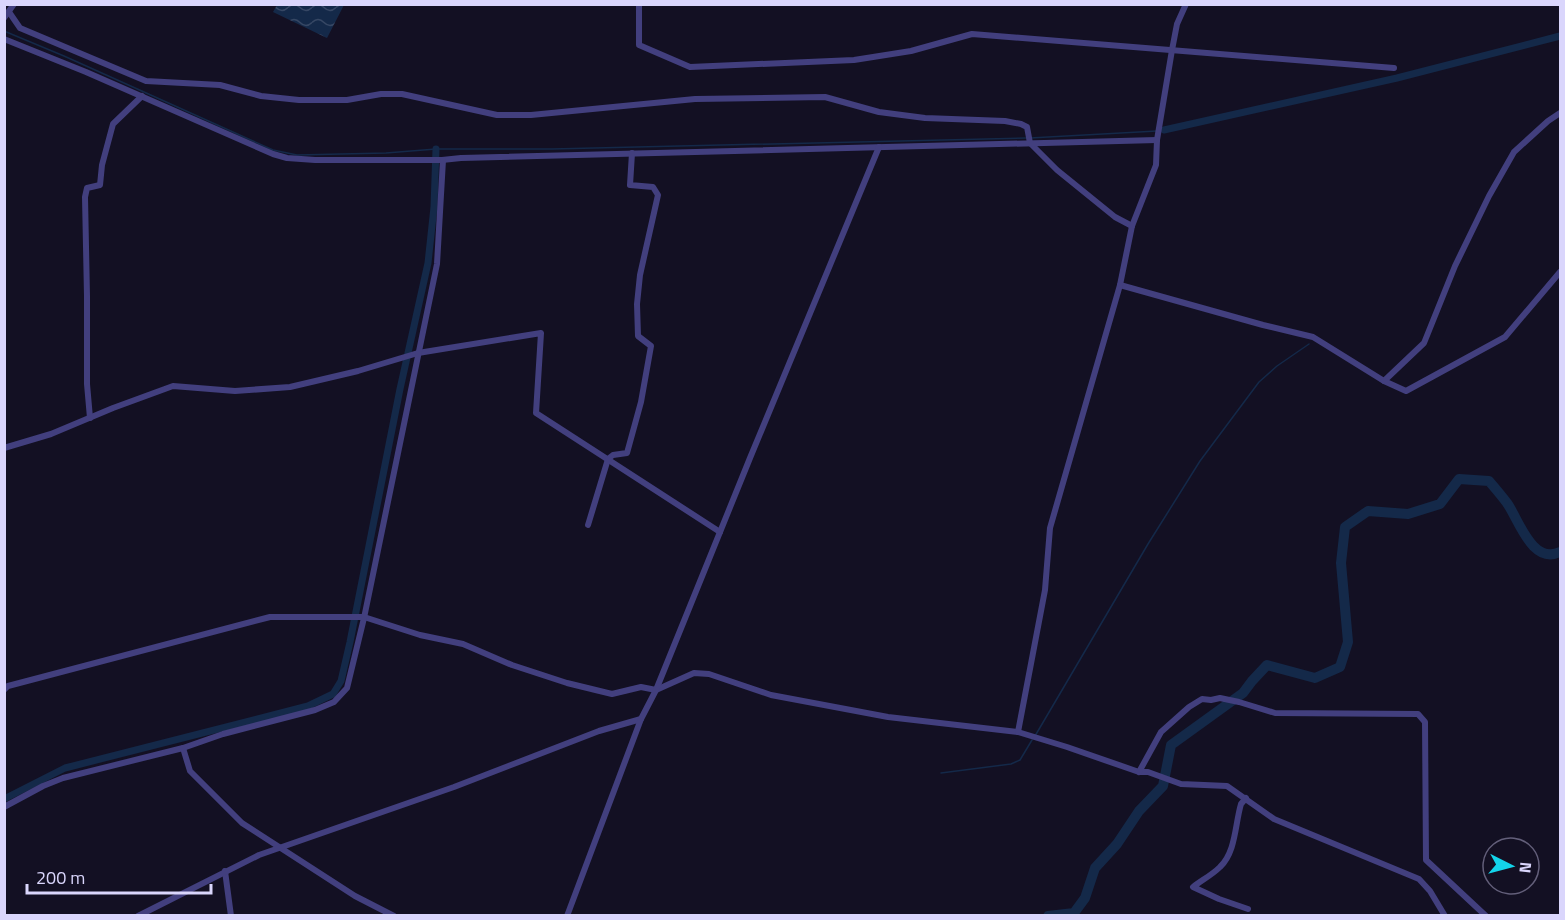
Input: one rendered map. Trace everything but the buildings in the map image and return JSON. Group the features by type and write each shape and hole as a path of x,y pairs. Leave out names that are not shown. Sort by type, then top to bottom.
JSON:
{"street":[{"path":"14,4 7,15 20,28 146,81 220,85 261,96 299,100 347,100 381,94 402,94 497,115 531,115 695,99 825,98 879,112 925,118 1013,122 1027,127 1029,140 1057,170 1116,218 1132,226"},
{"path":"639,4 639,45 690,67 854,60 911,51 972,34 1394,68"},
{"path":"1018,732 1045,590 1050,528 1120,285 1132,226 1156,165 1158,134 1172,50 1177,24 1186,4"},
{"path":"4,39 287,158 442,160 879,147 1158,134"},
{"path":"90,418 87,384 85,197 87,188 100,185 102,165 113,124 142,96"},
{"path":"1384,381 1424,343 1455,266 1489,196 1514,152 1560,113"},
{"path":"567,915 641,719 656,690 879,147"},
{"path":"588,525 608,459 612,455 627,453 651,346 638,336 637,304 640,274 658,195 653,187 630,185 632,153"},
{"path":"4,807 63,778 183,748 315,710 334,702 347,688 364,617 438,256 442,160"},
{"path":"1120,285 1312,337 1384,381 1406,391 1505,337 1560,272"},
{"path":"4,448 51,435 173,386 235,391 290,387 418,353 541,333 536,413 720,532"},
{"path":"4,690 8,686 270,617 364,617 420,635 463,644 512,665 567,683 612,693 641,687 656,690 694,672 709,674 771,695 876,715 1018,732 1181,784 1227,786 1274,819 1419,879 1431,891 1445,915"},
{"path":"1139,772 1161,732 1189,707 1202,699 1220,698 1275,713 1418,714 1425,722 1426,860 1486,915"},
{"path":"138,915 225,871 278,848 443,791 599,731 641,719"},
{"path":"183,748 190,771 242,823 355,896 394,915"},
{"path":"1246,798 1241,804 1231,853 1218,869 1193,887 1218,899 1248,909"},
{"path":"225,871 231,915"}],"water":[{"path":"277,4 344,5 327,38 273,12"}],"waterway":[{"path":"4,31 273,150 297,155 386,153 436,149 552,149 1026,138"},
{"path":"1164,130 1397,78 1560,36"},
{"path":"1030,138 1157,131"},
{"path":"4,799 65,768 308,706 333,694 341,681 350,642 400,389 428,263 434,207 436,149"},
{"path":"1035,736 1148,544 1200,461 1259,382 1277,366 1309,344"},
{"path":"1048,916 1074,913 1085,898 1095,868 1117,844 1139,811 1163,786 1171,745 1243,693 1267,665 1315,678 1340,667 1348,642 1341,563 1345,527 1368,511 1408,514 1440,504 1459,479 1489,481 1507,503 1534,547 1550,554 1560,552"},
{"path":"941,773 1011,764 1020,760 1032,740"}]}
